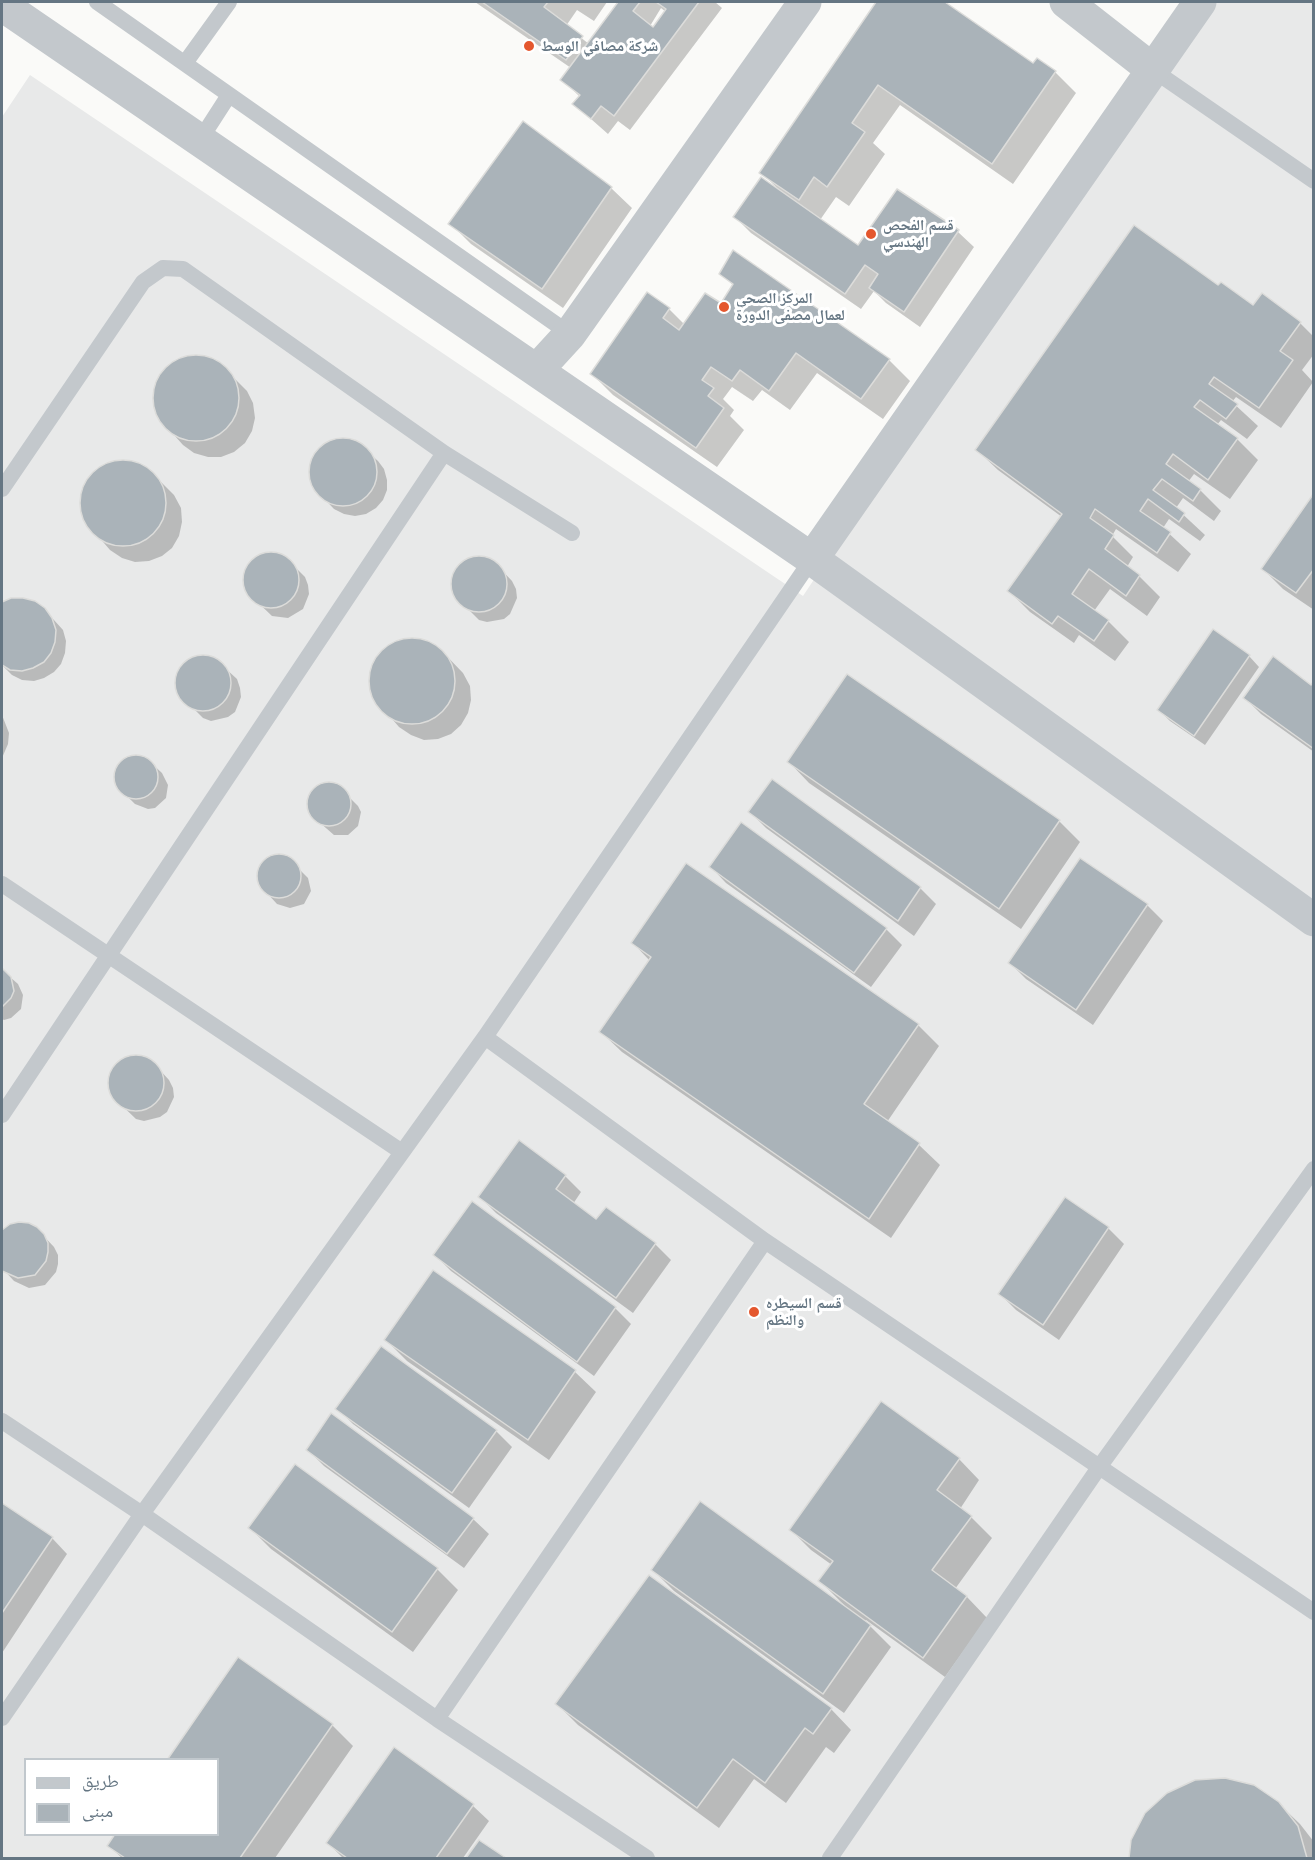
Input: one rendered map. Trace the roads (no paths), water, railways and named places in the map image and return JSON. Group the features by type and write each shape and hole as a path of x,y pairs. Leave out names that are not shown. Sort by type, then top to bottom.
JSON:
{"street":[{"path":"537,370 570,334 805,2"},
{"path":"1066,2 1153,70"},
{"path":"812,559 1200,2"},
{"path":"2,5 812,559 1314,920"}],"lane":[{"path":"97,2 570,334"},
{"path":"185,63 229,2"},
{"path":"1153,70 1314,181"},
{"path":"200,140 229,94"},
{"path":"2,489 143,282 163,268 183,269 444,453 572,533"},
{"path":"2,1115 444,453"},
{"path":"2,1718 142,1514 484,1037 812,559"},
{"path":"2,884 402,1152"},
{"path":"484,1037 765,1241 1314,1612"},
{"path":"830,1858 1100,1466 1314,1169"},
{"path":"437,1719 765,1241"},
{"path":"2,1421 142,1514 437,1719 647,1858"}],"place":[{"name":"شركة مصافي الوسط","path":"529,46"},
{"name":"قسم الفحص الهندسي","path":"871,234"},
{"name":"المركز الصحي لعمال مصفى الدورة","path":"724,307"},
{"name":"قسم السيطره والنظم","path":"754,1312"}]}
